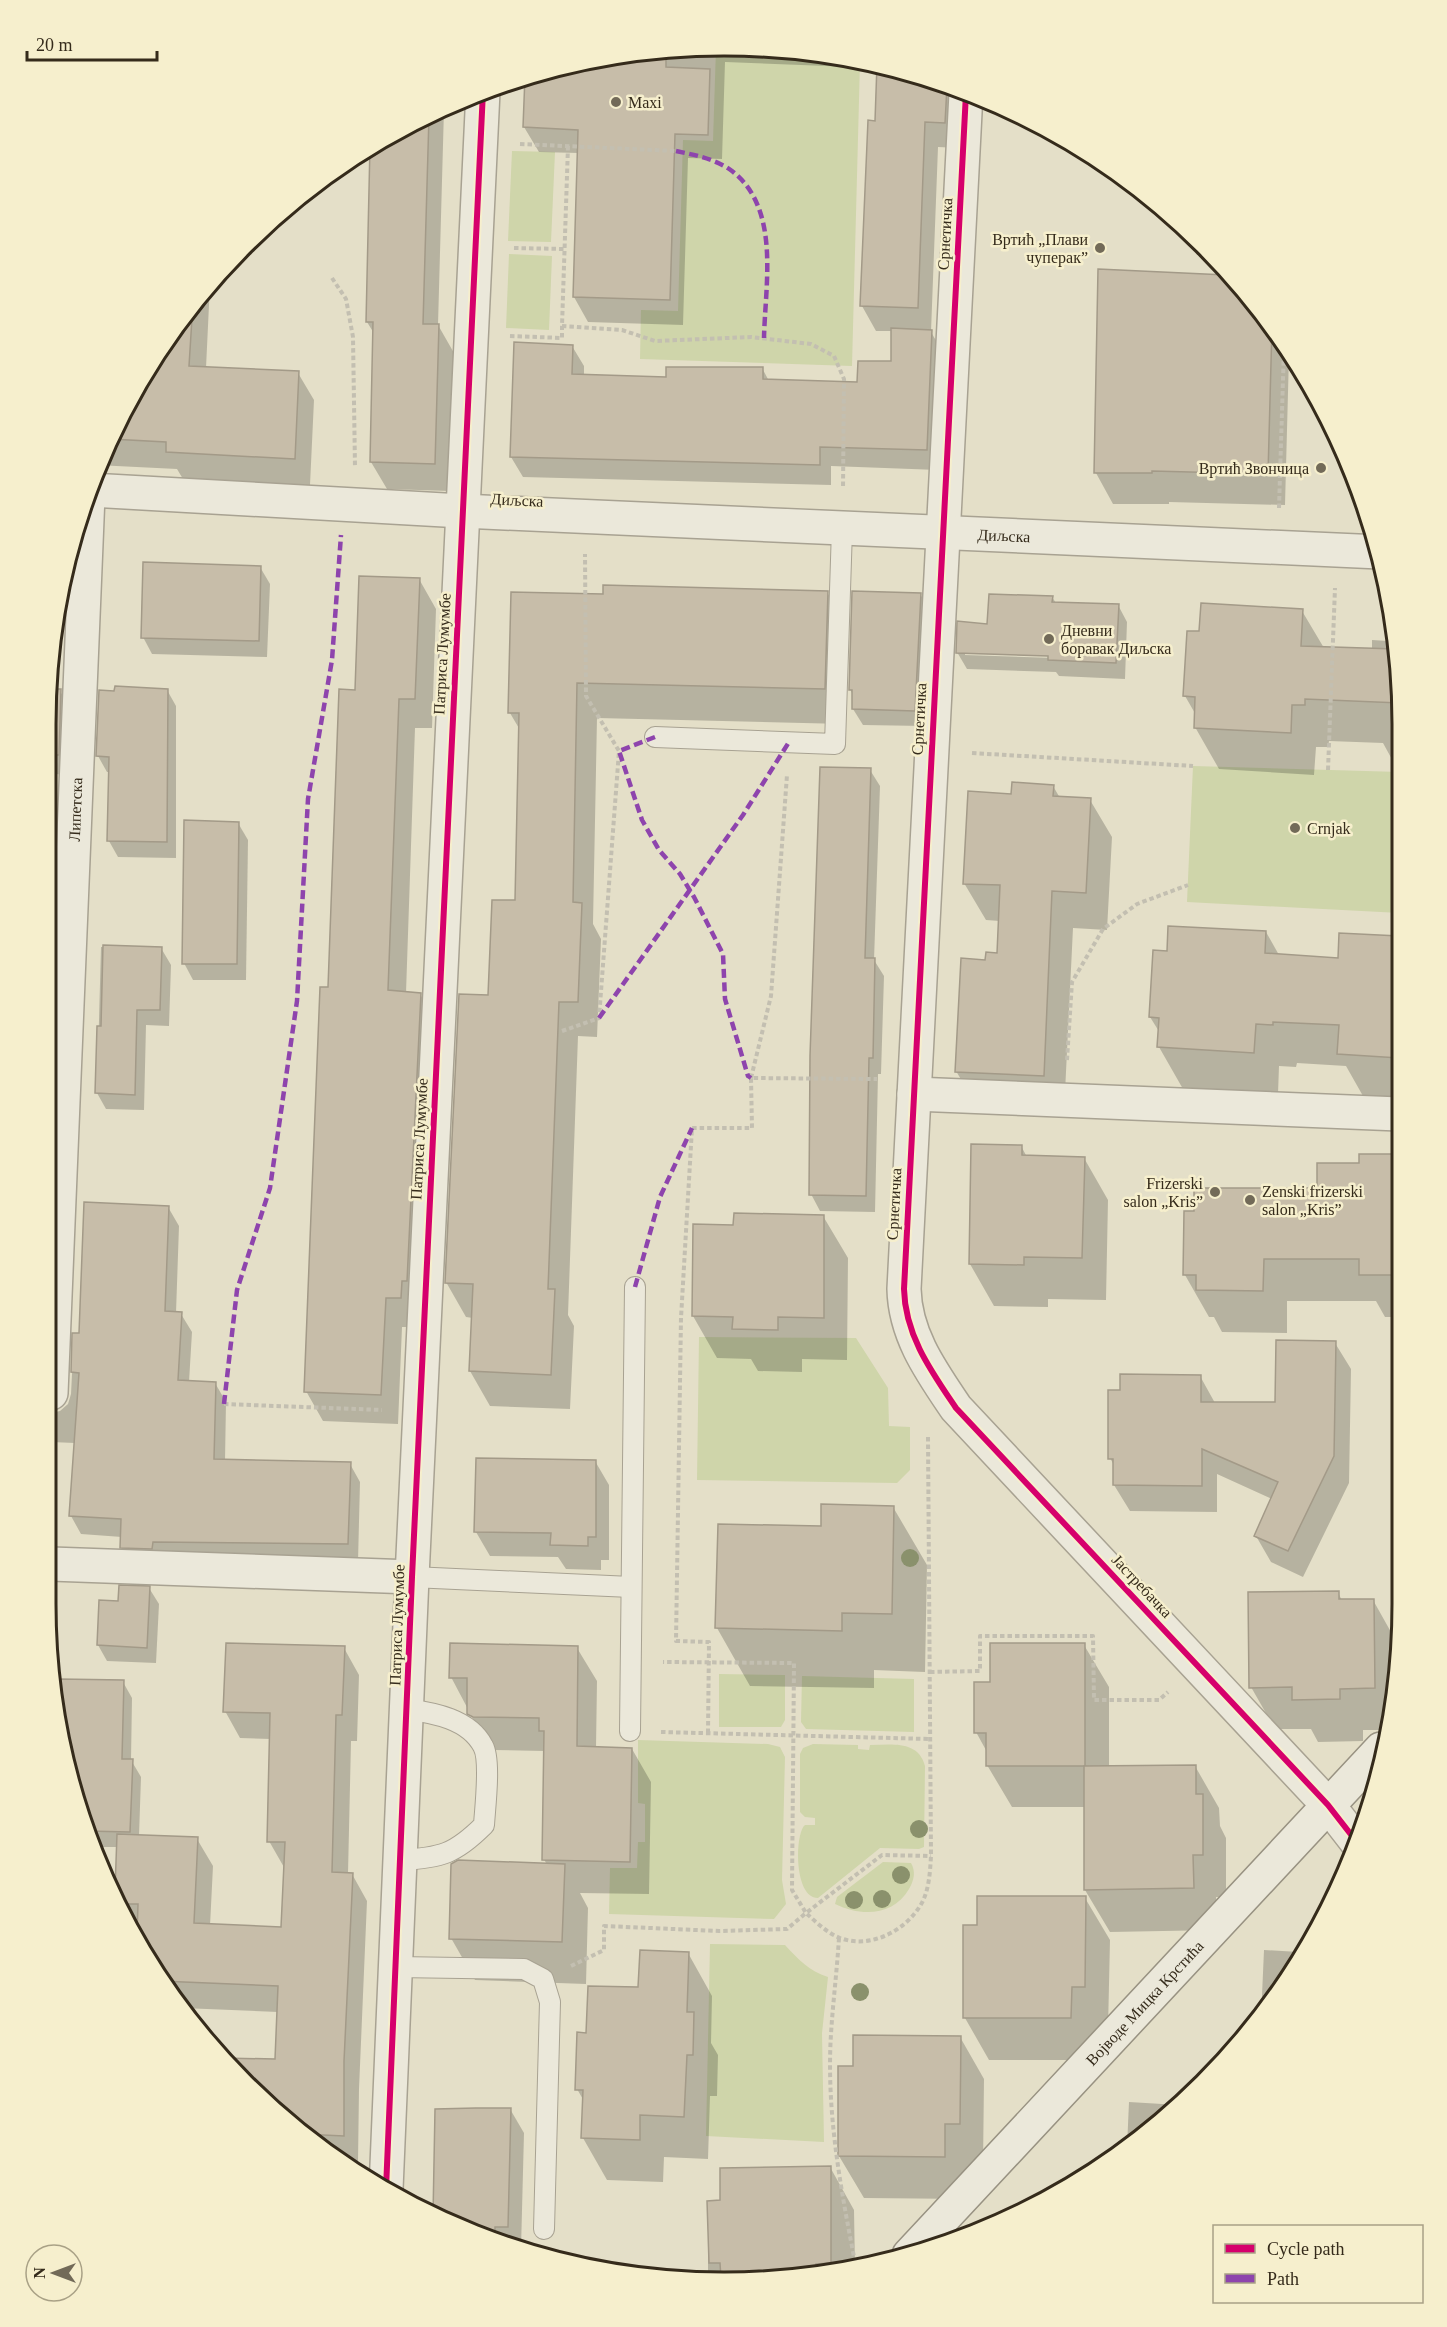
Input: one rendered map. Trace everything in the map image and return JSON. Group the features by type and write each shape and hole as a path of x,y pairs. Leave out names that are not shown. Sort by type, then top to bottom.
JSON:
{"street":[{"name":"Патриса Лумумбе","path":"386,2180 412,1577 483,101"},
{"name":"Срнетичка","path":"917,1344 907,1323 904,1289 966,101"},
{"name":"Диљска","path":"98,490 462,511 842,513 943,534 1369,552"},
{"name":"Липетска","path":"56,1175 87,523"},
{"path":"914,1094 1392,1114"},
{"name":"Јастребачка","path":"917,1344 956,1408 1328,1805 1350,1834"},
{"path":"56,1564 412,1577"},
{"name":"Војводе Мицка Крстића","path":"922,2241 1374,1757"}],"lane":[{"path":"655,737 835,744 842,513"},
{"path":"630,1731 635,1287"},
{"path":"412,1577 631,1587"},
{"path":"400,1860 433,1858 464,1845 484,1825 487,1779 484,1747 462,1724 431,1712 407,1709"},
{"path":"396,1967 524,1969 543,1979 550,2002 544,2229"}],"path":[{"path":"536,145 676,150"},
{"path":"508,336 562,338 568,146"},
{"path":"519,248 565,249"},
{"path":"332,278 346,299 353,337 355,478"},
{"path":"562,326 622,330 656,341 751,337 811,344 834,356 844,379 842,513"},
{"path":"1279,511 1284,360"},
{"path":"562,1031 598,1018 620,751 586,696 585,544"},
{"path":"1328,770 1335,584"},
{"path":"708,1733 709,1642 676,1641 681,1318 692,1128 752,1128 751,1078 771,996 789,742"},
{"path":"931,751 1193,766"},
{"path":"1064,1099 1072,982 1088,953 1103,929 1137,904 1188,885"},
{"path":"751,1078 881,1079"},
{"path":"224,1404 386,1410"},
{"path":"631,1661 794,1664 792,1890 806,1913 839,1938 856,1942 879,1939 906,1924 921,1905 930,1880 928,1433"},
{"path":"930,1672 980,1671 980,1636 1093,1636 1094,1700 1159,1700 1173,1687"},
{"path":"696,1733 930,1739"},
{"path":"604,1950 604,1926 719,1931 787,1929 882,1856 931,1856"},
{"path":"839,1938 831,2035 833,2124 838,2170 854,2259"}],"green space":[{"path":"716,56 811,61 860,69 852,366 640,359 641,310 678,311 683,140 713,141"},
{"path":"512,151 555,152 551,242 508,241"},
{"path":"509,254 552,256 549,330 506,328"},
{"name":"Crnjak","path":"1193,766 1392,772 1392,913 1187,902"},
{"path":"699,1337 856,1338 888,1388 889,1426 910,1427 910,1470 897,1483 697,1480"},
{"path":"719,1674 785,1675 785,1720 781,1727 719,1727"},
{"path":"802,1676 914,1679 914,1732 806,1729 801,1722"},
{"path":"638,1740 768,1744 780,1747 785,1757 782,1880 786,1904 774,1919 609,1914 610,1868 637,1868 638,1842 645,1842 645,1804 638,1803"},
{"path":"813,1744 858,1745 858,1749 869,1750 870,1745 903,1746 917,1752 925,1766 924,1847 919,1849 880,1848 818,1898 810,1895 804,1888 798,1864 799,1839 802,1830 805,1825 815,1825 815,1818 805,1817 800,1812 800,1754 803,1748"},
{"path":"883,1862 911,1863 914,1870 909,1889 894,1905 876,1912 866,1912 835,1904 837,1897"},
{"path":"710,1944 785,1945 809,1968 828,1977 822,2033 824,2142 706,2136"}],"building":[{"path":"666,58 666,67 710,69 708,135 675,134 670,300 573,297 578,130 523,127 525,86 593,68 636,61"},
{"path":"877,73 947,94 945,123 925,122 918,308 860,306 868,120 875,121"},
{"path":"429,124 423,324 439,324 435,464 370,462 373,322 366,322 370,157"},
{"path":"1098,269 1218,275 1272,342 1268,474 1152,471 1152,473 1094,473"},
{"path":"192,320 189,366 299,371 295,459 166,452 166,442 119,439 145,389"},
{"path":"891,328 932,330 927,450 820,447 820,465 510,457 514,342 573,345 572,374 666,377 666,367 763,367 763,379 857,382 858,361 891,361"},
{"path":"143,562 261,566 259,641 141,638"},
{"path":"359,576 420,578 415,699 399,699 388,990 421,993 407,1281 402,1281 401,1298 386,1298 381,1395 304,1392 320,987 328,987 339,689 355,690"},
{"path":"603,585 828,591 825,689 577,683 573,902 582,903 578,1002 559,1002 548,1289 555,1289 551,1375 469,1371 473,1284 445,1283 459,994 488,995 492,900 515,900 519,713 508,713 511,592 603,594"},
{"path":"852,591 921,593 915,711 852,709 852,690 849,690"},
{"name":"Дневни боравак Диљска","path":"989,594 1053,596 1052,602 1119,604 1116,663 1048,660 1048,656 956,653 957,621 987,624"},
{"path":"1201,603 1303,609 1301,646 1387,649 1391,703 1305,699 1305,705 1292,705 1291,733 1194,728 1195,697 1183,696 1187,631 1199,631"},
{"path":"115,686 168,689 167,842 107,841 109,757 96,756 99,690 114,691"},
{"path":"57,689 61,689 59,755 56,755"},
{"path":"820,767 871,768 865,958 875,958 873,1058 869,1058 866,1196 809,1195 810,1056"},
{"path":"1012,782 1054,785 1053,796 1091,798 1086,893 1052,891 1044,1076 955,1072 961,958 985,960 986,952 997,953 1000,885 963,884 968,791 1011,794"},
{"path":"184,820 239,822 237,964 182,964"},
{"path":"1168,926 1266,931 1265,953 1338,958 1339,933 1392,936 1392,1058 1337,1054 1339,1025 1273,1022 1273,1025 1256,1024 1254,1053 1157,1047 1159,1018 1149,1017 1153,950 1167,951"},
{"path":"103,945 162,947 160,1010 137,1010 135,1095 95,1093 97,1026 101,1026"},
{"path":"971,1144 1022,1145 1022,1155 1085,1157 1082,1258 1024,1257 1024,1265 969,1264"},
{"path":"1359,1154 1392,1154 1392,1275 1359,1275 1359,1259 1264,1259 1263,1291 1196,1290 1196,1275 1183,1275 1184,1211 1194,1211 1194,1188 1317,1188 1317,1163 1359,1163"},
{"path":"84,1202 169,1206 165,1311 182,1312 178,1380 216,1382 214,1459 351,1462 348,1544 153,1542 152,1549 120,1548 121,1519 69,1516 79,1373 71,1372 72,1333 79,1333"},
{"path":"734,1213 824,1215 824,1318 778,1317 778,1330 732,1329 733,1317 692,1316 693,1224 733,1225"},
{"path":"1276,1340 1336,1341 1334,1456 1288,1551 1254,1536 1278,1482 1202,1449 1202,1486 1113,1485 1113,1459 1108,1459 1108,1390 1120,1390 1120,1374 1201,1375 1201,1402 1275,1402"},
{"path":"476,1458 596,1460 596,1537 588,1537 588,1546 550,1545 551,1533 474,1532"},
{"path":"821,1504 894,1506 892,1614 842,1613 842,1631 715,1628 718,1524 821,1526"},
{"path":"119,1585 150,1586 147,1648 97,1645 99,1600 118,1601"},
{"path":"1339,1591 1339,1599 1374,1599 1375,1688 1340,1689 1340,1699 1292,1700 1292,1687 1249,1688 1248,1592"},
{"path":"226,1643 345,1646 342,1715 336,1715 332,1872 353,1873 344,2061 344,2136 319,2135 283,2106 234,2058 275,2059 278,1986 173,1982 137,1923 138,1904 127,1904 115,1880 117,1834 198,1837 194,1923 281,1927 285,1842 267,1842 270,1713 223,1712"},
{"path":"450,1643 578,1646 577,1746 632,1748 630,1862 542,1860 544,1731 539,1731 539,1718 473,1717 467,1714 467,1678 449,1678"},
{"path":"990,1643 1085,1643 1085,1766 986,1766 986,1733 974,1733 974,1682 990,1682"},
{"path":"60,1679 124,1680 122,1759 133,1759 130,1832 96,1831 78,1776 68,1734"},
{"path":"1196,1765 1196,1794 1203,1794 1203,1855 1193,1855 1194,1888 1084,1890 1084,1766"},
{"path":"458,1860 565,1864 562,1942 449,1939 451,1864"},
{"path":"977,1896 1086,1896 1085,1987 1072,1987 1071,2018 963,2018 963,1925 977,1925"},
{"path":"640,1950 689,1952 687,2012 694,2012 693,2055 687,2055 684,2117 640,2115 640,2140 581,2138 583,2090 575,2090 577,2032 586,2033 588,1986 638,1987"},
{"path":"853,2035 961,2036 960,2124 945,2124 945,2157 838,2156 838,2066 853,2066"},
{"path":"511,2108 508,2227 495,2227 495,2231 433,2205 435,2109"},
{"path":"831,2166 831,2263 724,2272 721,2272 720,2263 709,2263 707,2201 720,2200 720,2168"}],"marked path":[{"path":"676,151 712,160 732,171 747,187 758,206 767,249 764,338"},
{"path":"224,1404 237,1290 270,1188 297,1001 308,799 332,660 341,535"},
{"path":"655,737 619,751 642,820 659,850 680,874 694,897 723,954 725,999 748,1076 751,1078"},
{"path":"599,1018 743,815 789,742"},
{"path":"635,1287 660,1197 692,1128"}],"cycle path":[{"path":"386,2180 412,1577 483,101"},
{"path":"966,101 904,1289 905,1306 921,1352 956,1408 1328,1805 1350,1834"}],"place":[{"name":"Maxi","path":"616,102"},
{"name":"Вртић „Плави чуперак”","path":"1100,248"},
{"name":"Вртић Звончица","path":"1321,468"},
{"name":"Дневни боравак Диљска","path":"1049,639"},
{"name":"Crnjak","path":"1295,828"},
{"name":"Frizerski salon „Kris”","path":"1215,1192"},
{"name":"Zenski frizerski salon „Kris”","path":"1250,1200"}]}
